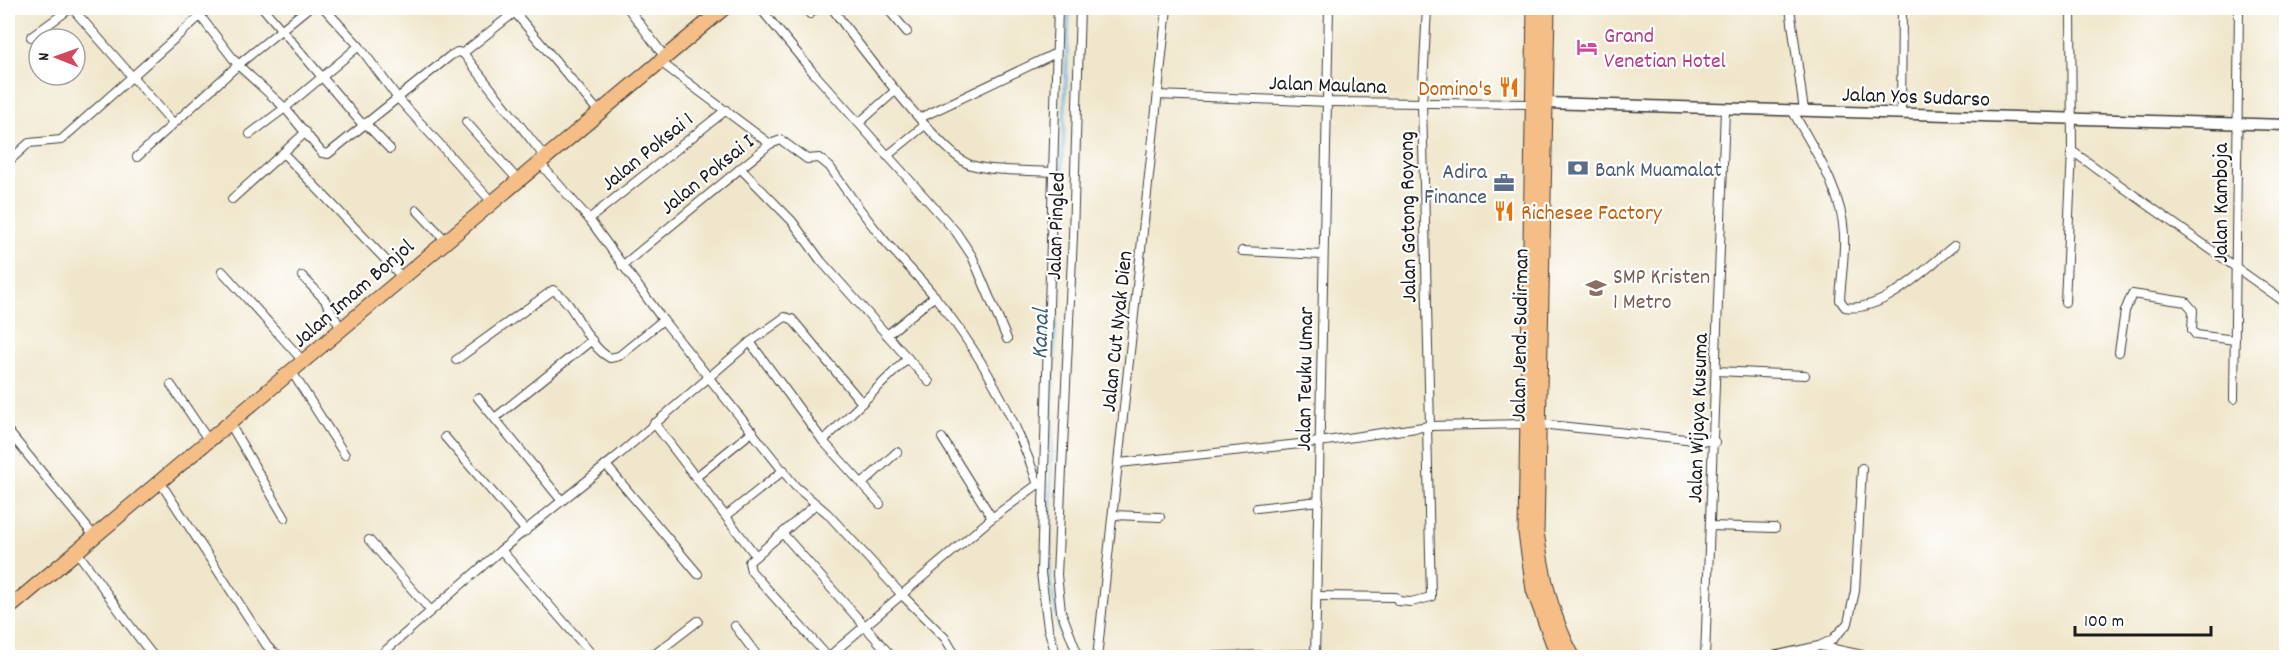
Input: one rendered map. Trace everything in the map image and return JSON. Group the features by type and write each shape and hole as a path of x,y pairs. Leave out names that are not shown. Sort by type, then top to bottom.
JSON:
{"highway":[{"name":"Jalan Jend. Sudirman","path":"1535,8 1539,104"},
{"name":"Jalan Jend. Sudirman","path":"1547,8 1539,104 1533,424 1527,552 1536,598 1559,657"},
{"name":"Jalan Jend. Sudirman","path":"1533,424 1539,552 1555,622 1573,657"}],"main road":[{"name":"Jalan Imam Bonjol","path":"8,609 304,362 541,158 724,8"}],"street":[{"path":"45,27 71,8 174,123"},
{"path":"8,162 29,143 59,141 197,11 209,8"},
{"path":"264,8 321,76 390,149"},
{"path":"137,157 238,65 308,8"},
{"path":"324,8 359,46 397,97 491,201"},
{"name":"Jalan Poksai I","path":"622,266 770,144 661,59 628,8"},
{"path":"760,8 887,156 934,206 967,247 1007,339"},
{"path":"832,8 896,90 964,162 972,165 1053,172"},
{"path":"887,8 907,32"},
{"path":"1057,657 1047,628 1043,599 1041,482 1058,8"},
{"name":"Jalan Pingled","path":"1079,657 1061,612 1057,555 1073,236 1080,8"},
{"name":"Jalan Cut Nyak Dien","path":"1097,657 1167,8"},
{"name":"Jalan Teuku Umar","path":"1315,656 1329,8"},
{"name":"Jalan Gotong Royong","path":"1317,596 1396,597 1398,601 1411,602 1431,597 1422,103 1427,8"},
{"path":"1790,8 1804,111"},
{"path":"1901,114 1902,8"},
{"path":"2065,302 2072,151 2071,8"},
{"name":"Jalan Kamboja","path":"2234,399 2239,8"},
{"path":"464,53 513,10 598,111"},
{"path":"197,11 238,65 285,108 322,153 328,154 450,56 457,52 464,53 663,320 803,495 816,504 945,638 957,657"},
{"path":"250,134 359,46"},
{"path":"887,156 923,121 1056,53"},
{"path":"859,123 896,90"},
{"name":"Jalan Maulana","path":"1158,95 1328,102 1539,104"},
{"name":"Jalan Yos Sudarso","path":"1539,104 2286,125"},
{"name":"Jalan Wijaya Kusuma","path":"1705,657 1725,109"},
{"name":"Jalan Poksai 1","path":"589,219 726,110"},
{"path":"1792,110 1821,162 1833,188 1841,216 1844,233 1841,304 1848,308 1870,304 1897,291 1954,246"},
{"path":"466,122 517,180"},
{"path":"232,200 306,132"},
{"path":"770,144 781,140 807,159 819,158 824,161 883,239 934,296 979,359 1041,482"},
{"path":"2072,151 2286,303"},
{"path":"283,153 403,278"},
{"path":"740,168 792,221 821,261 929,382"},
{"path":"417,210 445,240"},
{"path":"1242,251 1323,255"},
{"path":"222,271 304,362"},
{"path":"302,276 325,300 341,329"},
{"path":"456,360 553,290 573,313 599,350 614,358 663,320"},
{"path":"2120,352 2125,311 2132,294 2186,302 2193,310 2192,330 2196,335 2235,340"},
{"path":"887,335 934,296"},
{"path":"377,657 501,550 606,465 750,342 780,320 790,318 862,403"},
{"path":"496,417 592,340"},
{"path":"750,342 823,441 880,504"},
{"path":"823,441 908,358"},
{"path":"1716,371 1805,375"},
{"path":"292,372 345,455"},
{"path":"171,385 209,441"},
{"path":"478,398 496,417 562,501"},
{"path":"654,423 756,556"},
{"path":"230,424 285,518"},
{"path":"1119,464 1319,442 1428,426 1533,424 1714,442"},
{"path":"8,431 95,537"},
{"path":"696,477 753,431"},
{"path":"445,437 526,531"},
{"path":"942,438 992,518"},
{"path":"862,484 897,452"},
{"path":"606,465 698,574"},
{"path":"1764,657 1819,645 1840,633 1848,623 1853,609 1862,468"},
{"path":"726,516 784,470"},
{"path":"160,482 267,646 273,652 286,657"},
{"path":"816,504 784,535 749,562 751,571 828,657 992,518 1041,482"},
{"path":"1257,508 1319,501"},
{"path":"1114,515 1160,518"},
{"path":"1711,526 1775,528"},
{"path":"784,535 893,657"},
{"path":"369,540 431,611"},
{"path":"501,550 595,657"},
{"path":"77,552 112,599 125,623 155,657"},
{"path":"650,657 698,621"},
{"path":"735,626 759,657"},
{"path":"1819,645 1876,657"},
{"path":"1130,657 1315,656"}],"waterway":[{"name":"Kanal","path":"1069,8 1052,409 1050,582 1060,632 1072,658"}],"place":[{"name":"Grand Venetian Hotel","path":"1587,47"},
{"name":"Domino's","path":"1509,87"},
{"name":"Bank Muamalat","path":"1578,168"},
{"name":"Adira Finance","path":"1504,183"},
{"name":"Richesee Factory","path":"1504,211"},
{"name":"SMP Kristen 1 Metro","path":"1596,288"}]}
